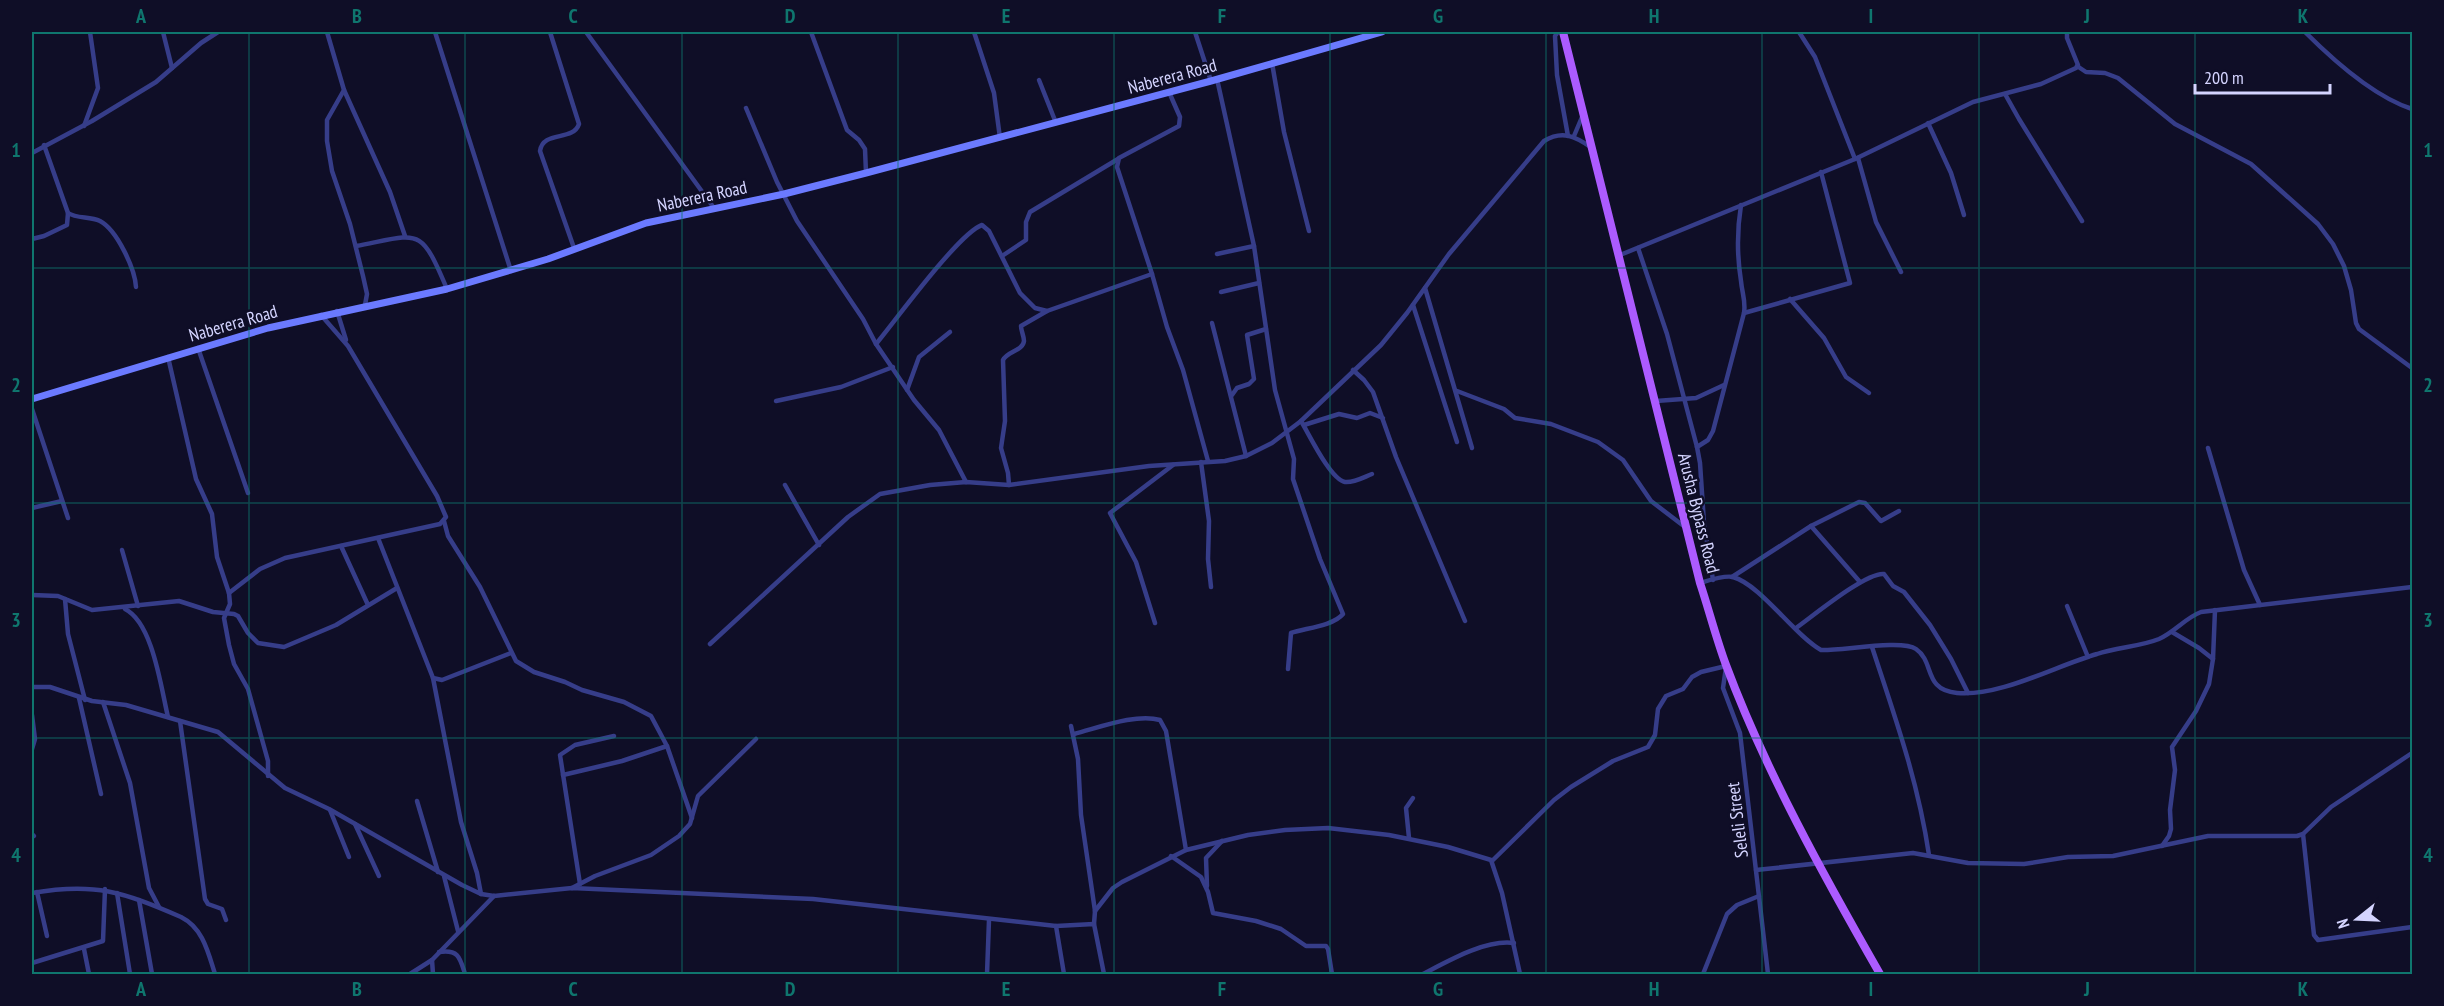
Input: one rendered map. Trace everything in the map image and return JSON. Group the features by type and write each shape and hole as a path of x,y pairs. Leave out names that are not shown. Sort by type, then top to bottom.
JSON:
{"main road":[{"name":"Arusha Bypass Road","path":"1563,32 1701,583 1726,666 1774,774 1880,975"}],"street":[{"path":"84,126 98,88 90,32"},
{"path":"164,32 172,68"},
{"path":"32,153 84,126 156,82 201,43 218,32"},
{"path":"327,32 344,90 390,192 405,236"},
{"path":"435,32 511,271"},
{"path":"550,32 579,124 577,129 570,134 547,140 541,146 540,151 574,248"},
{"path":"586,32 714,208"},
{"path":"811,32 847,130 865,149 866,173"},
{"path":"974,32 994,93 1000,138"},
{"path":"1195,32 1214,80 1254,246 1276,399 1295,463 1293,479 1343,614 1317,626 1291,633 1288,669"},
{"name":"Naberera Road","path":"32,399 198,348 321,315 447,290 511,271 646,223 784,194 1000,138 1214,80 1377,32"},
{"path":"1558,32 1555,36 1557,75 1571,136"},
{"path":"1799,32 1815,57 1857,159 1876,222 1900,272"},
{"path":"2067,32 2067,38 2078,61 2077,66"},
{"path":"2305,32 2338,64 2399,104 2412,109"},
{"path":"1272,63 1284,132 1310,231"},
{"path":"1620,255 1857,159 1977,100 2046,83 2077,66"},
{"path":"2077,66 2086,72 2118,78 2175,124 2246,160 2264,174 2328,236 2347,275 2359,329 2412,368"},
{"path":"1039,80 1056,123"},
{"path":"344,90 327,120 326,130 332,171 356,246 366,291 365,305"},
{"path":"1002,256 1026,240 1026,222 1030,212 1118,159 1179,126 1180,117 1169,92"},
{"path":"2006,94 2082,221"},
{"path":"746,108 797,221 863,319 876,344 907,390 939,430 966,482"},
{"path":"1571,136 1584,113"},
{"path":"1928,123 1947,164 1964,215"},
{"path":"710,644 848,517 880,494 930,485 966,482 1009,485 1175,463 1225,461 1246,456 1287,433 1303,423 1353,370 1381,345 1454,249 1541,144 1554,136 1571,136 1592,148"},
{"path":"32,239 67,225 68,213 44,145"},
{"path":"1118,159 1117,167 1185,379 1208,461"},
{"path":"1744,313 1850,282 1821,172"},
{"path":"1697,447 1708,440 1713,431 1744,313 1745,300 1738,240 1741,205"},
{"path":"68,213 72,216 98,220 112,231 134,270 136,287"},
{"path":"876,344 949,255 976,228 982,225 1002,256 1020,293 1035,308 1047,311"},
{"path":"356,246 405,236 417,238 426,245 447,290"},
{"path":"1217,254 1254,246"},
{"path":"1638,248 1666,334 1697,447 1702,480 1704,523 1713,580"},
{"path":"1009,485 1001,448 1005,421 1003,360 1005,355 1023,345 1021,326 1047,311 1152,274"},
{"path":"1221,292 1259,283"},
{"path":"1425,288 1472,448"},
{"path":"1790,298 1824,338 1846,377 1869,393"},
{"path":"1413,305 1457,442"},
{"path":"337,312 348,346"},
{"path":"321,315 348,346 437,496 445,513 447,536 480,587 516,661 534,672 582,690 624,702 646,712 656,723 667,746 692,818"},
{"path":"1212,323 1246,456"},
{"path":"1232,398 1237,387 1249,384 1254,379 1247,335 1266,329"},
{"path":"907,390 918,357 950,332"},
{"path":"198,348 248,493"},
{"path":"168,357 196,479 212,514 217,557 229,593 230,604 224,623 229,645 234,664 249,689 268,761 268,776"},
{"path":"776,401 841,387 893,367"},
{"path":"1353,370 1369,386 1396,457 1465,621"},
{"path":"1656,401 1696,398 1724,386"},
{"path":"1457,391 1504,409 1515,418 1551,424 1598,442 1623,459 1658,508 1687,528"},
{"path":"32,409 68,518"},
{"path":"1303,423 1339,414 1357,418 1370,413 1383,418"},
{"path":"1303,423 1337,478 1347,482 1372,474"},
{"path":"2208,448 2244,570 2260,605"},
{"path":"1201,462 1209,521 1208,559 1211,587"},
{"path":"1155,623 1136,562 1110,513 1175,463"},
{"path":"785,485 819,545"},
{"path":"32,508 62,501"},
{"path":"1701,583 1732,577 1811,526 1861,502 1865,503 1881,521 1899,511"},
{"path":"229,593 272,562 440,524 444,520"},
{"path":"1811,526 1860,582"},
{"path":"378,538 433,678 461,822 481,894"},
{"path":"341,546 368,605"},
{"path":"122,550 138,606"},
{"path":"1797,628 1860,582 1878,574 1884,574 1893,586 1904,592 1940,640 1968,693"},
{"path":"1732,577 1754,590 1821,650 1897,645 1914,648 1918,651 1938,687 1949,692 1968,693 2008,684 2120,647 2145,644 2172,632 2189,617 2215,610 2412,587"},
{"path":"32,595 51,595 92,610 170,601 213,612 226,612 238,616 248,633 258,643 284,647 336,625 397,588"},
{"path":"64,599 68,634 101,794"},
{"path":"2067,606 2088,657"},
{"path":"123,608 138,618 143,627 157,670 168,717"},
{"path":"2162,846 2171,829 2170,810 2175,770 2172,747 2189,724 2209,684 2213,659 2215,610"},
{"path":"2172,632 2213,659"},
{"path":"1872,647 1912,767 1921,801 1929,855"},
{"path":"433,678 442,680 511,653"},
{"path":"1492,861 1547,807 1571,788 1613,761 1648,747 1655,735 1658,709 1666,696 1683,689 1692,677 1701,672 1726,666"},
{"name":"Seleli Street","path":"1726,666 1723,686 1740,733 1768,975"},
{"path":"32,687 50,687 82,699 126,705 218,732 285,788 329,809 438,872 481,894 494,897 572,888 813,899 1056,926 1094,924"},
{"path":"103,702 129,783 149,888 159,907"},
{"path":"32,715 35,739 32,749"},
{"path":"1074,734 1136,718 1160,720 1166,731 1186,850"},
{"path":"180,721 205,899 208,904 222,909 226,921"},
{"path":"1071,726 1074,734 1081,815 1095,911 1094,924 1104,975"},
{"path":"580,884 560,757 564,751 575,745 614,736"},
{"path":"572,888 595,876 657,852 679,836 692,818 698,796 756,739"},
{"path":"563,775 613,764 667,746"},
{"path":"1756,870 1913,853 1968,863 2024,864 2068,857 2113,856 2208,836 2303,834 2331,807 2412,753"},
{"path":"1409,838 1406,808 1413,798"},
{"path":"417,801 438,872"},
{"path":"329,809 349,858"},
{"path":"355,824 379,876"},
{"path":"1095,911 1113,888 1171,855 1223,841 1264,832 1328,828 1409,838 1487,857 1492,861 1502,893 1520,975"},
{"path":"2303,834 2316,938 2322,940 2412,927"},
{"path":"1223,841 1205,862 1210,909 1216,915 1256,921 1281,929 1306,946 1326,946 1332,975"},
{"path":"1171,855 1201,877 1208,892"},
{"path":"444,875 458,931"},
{"path":"47,936 34,892 75,887 105,889 159,907 186,919 196,929 206,945 215,975"},
{"path":"32,963 99,944 104,939 105,889"},
{"path":"117,893 130,975"},
{"path":"1703,975 1728,914 1737,905 1759,896"},
{"path":"410,975 432,960 458,931 494,897"},
{"path":"139,900 152,975"},
{"path":"987,975 989,920"},
{"path":"1056,926 1064,975"},
{"path":"1423,975 1460,955 1500,942 1514,943"},
{"path":"84,949 89,975"},
{"path":"439,952 450,950 455,953 459,957 465,975"},
{"path":"432,960 433,975"}]}
